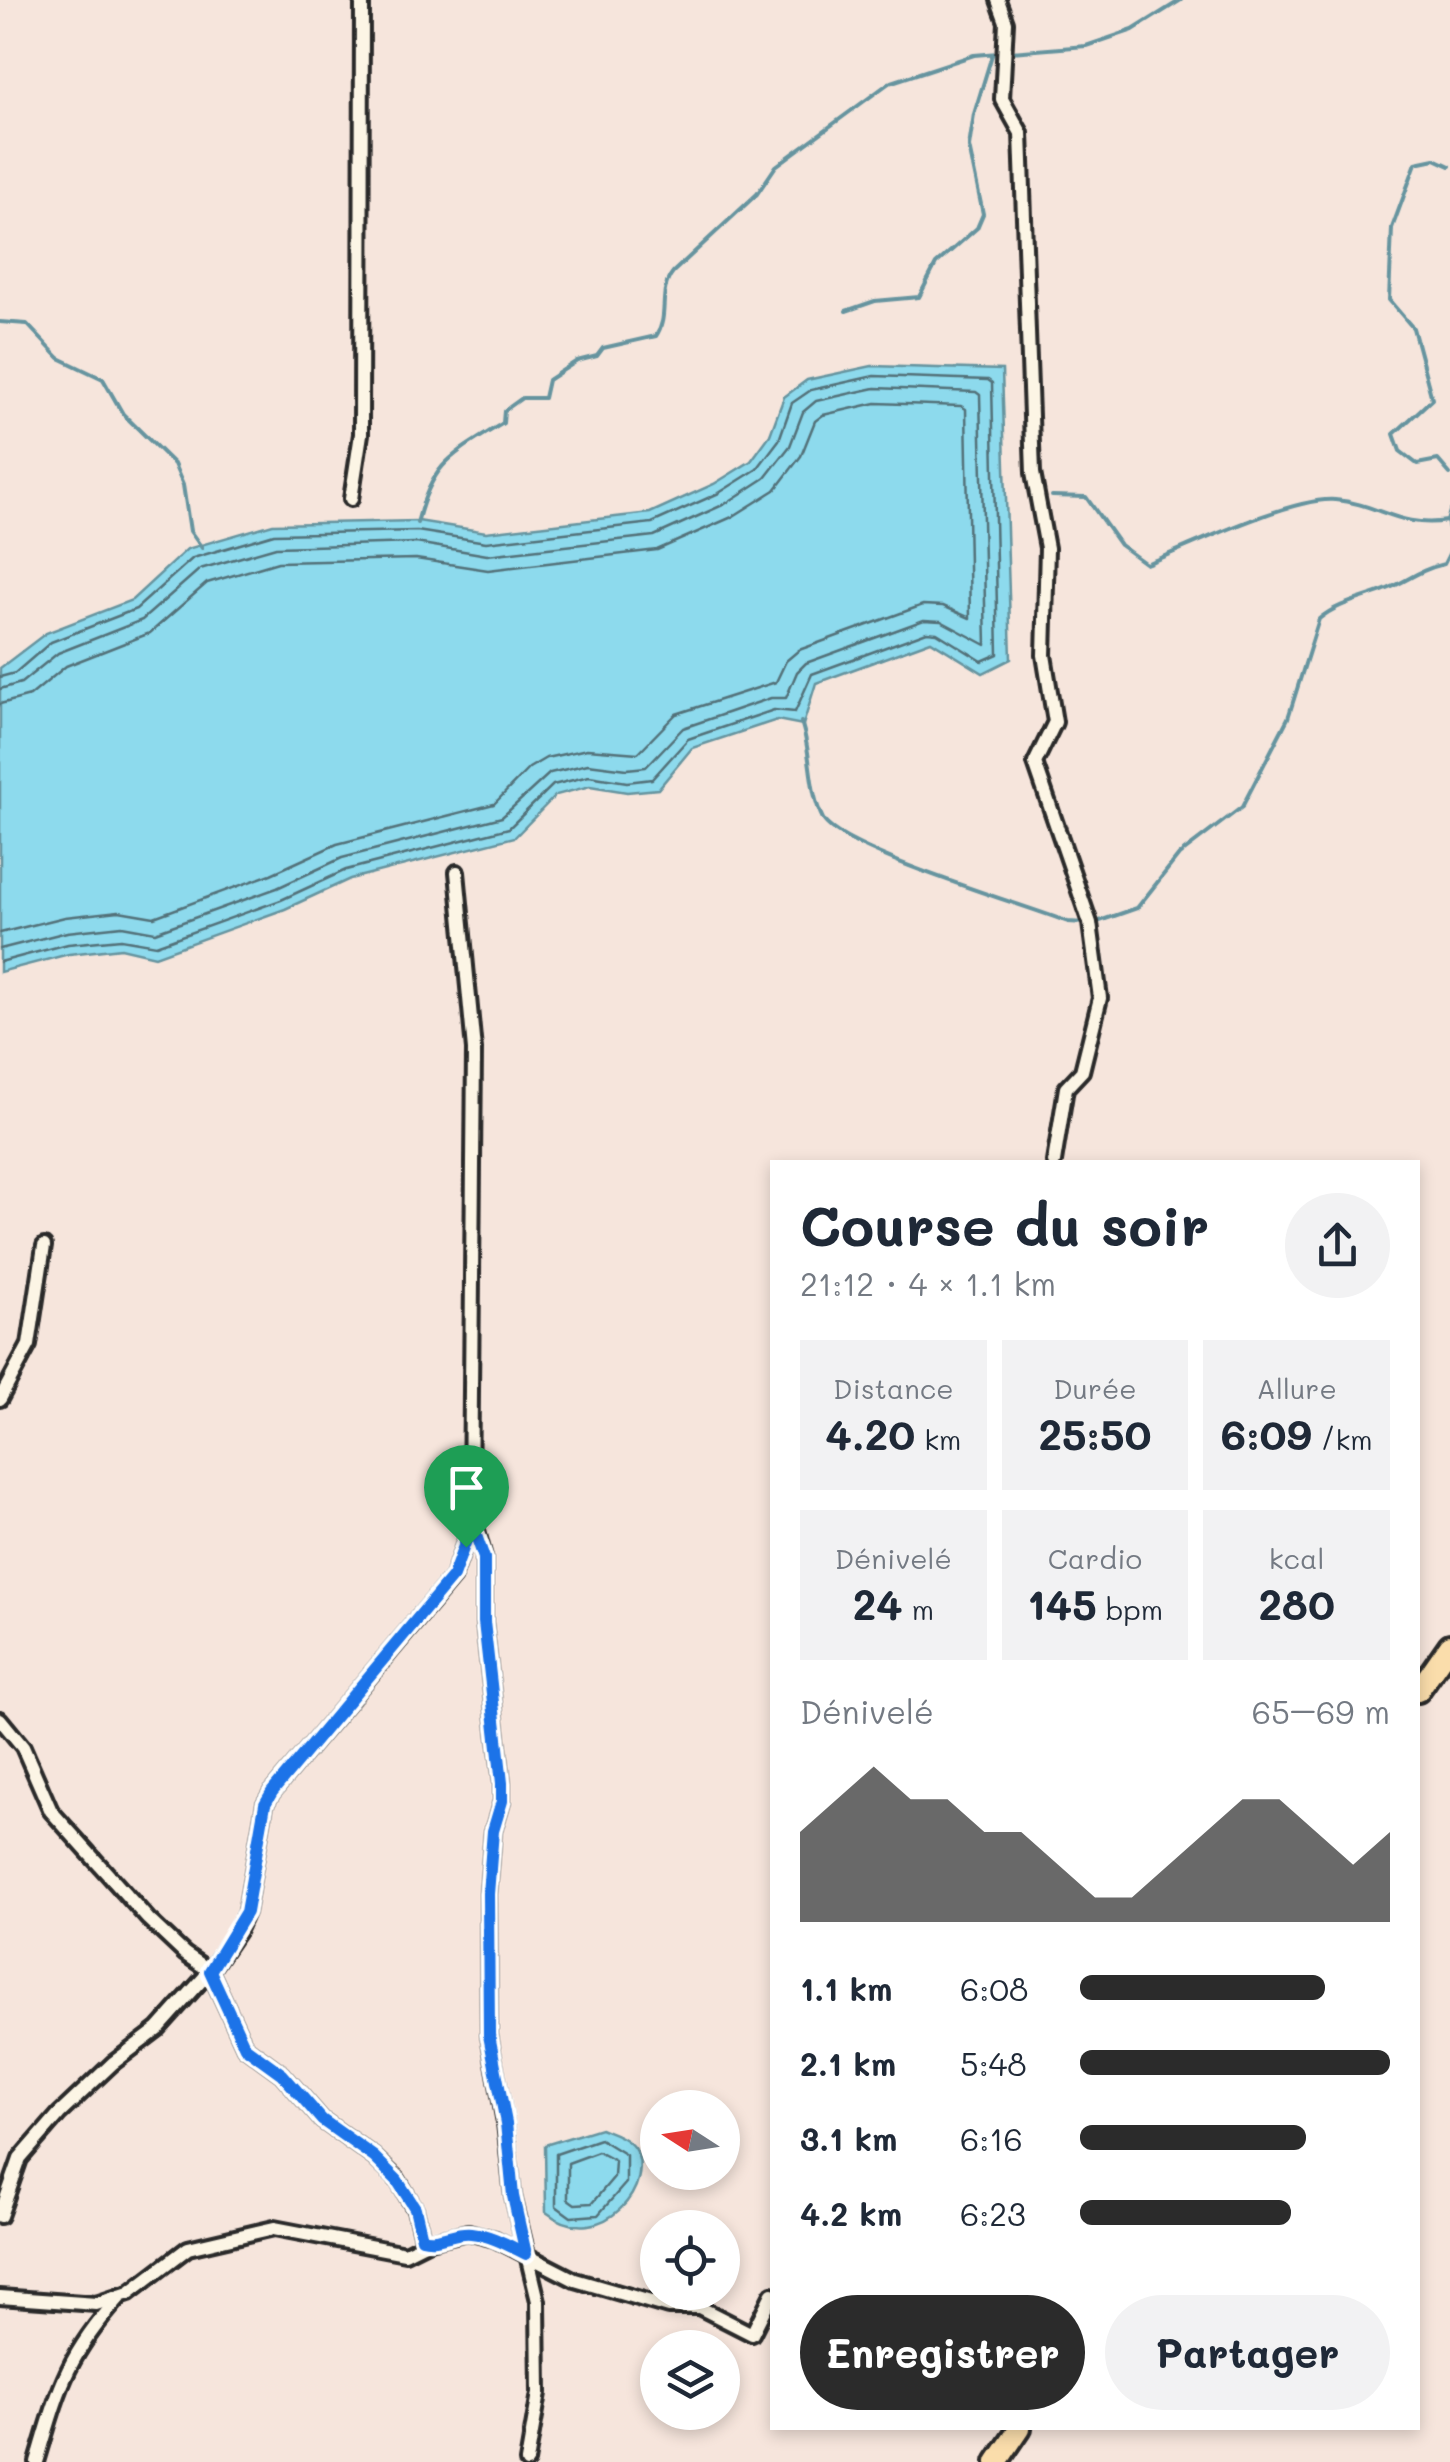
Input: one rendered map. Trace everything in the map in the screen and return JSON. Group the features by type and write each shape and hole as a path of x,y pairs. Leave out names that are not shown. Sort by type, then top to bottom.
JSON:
{"highway":[{"path":"1420,1687 1450,1645"},
{"path":"997,2462 1019,2430"}],"street":[{"path":"351,498 361,434 362,0"},
{"path":"998,0 1006,22 1002,99 1021,133 1018,153 1034,473 1047,548 1044,654 1055,722 1035,764 1090,923 1100,998 1082,1070 1066,1088 1054,1160"},
{"path":"457,872 474,1050 470,1249 472,1524 484,1558 484,1622 502,1783 488,1894 489,2035 506,2123 513,2196 538,2301 539,2393 527,2462"},
{"path":"0,1399 29,1345 44,1246"},
{"path":"0,2216 20,2159 113,2063 158,2029 210,1971 246,1912 265,1804 272,1792 453,1576 472,1524"},
{"path":"0,1719 23,1747 51,1811 148,1919 185,1954 210,1971 245,2047 282,2074 322,2120 374,2157 397,2180 415,2208 422,2238 429,2240"},
{"path":"36,2462 60,2381 86,2335 120,2296 188,2248 233,2235 274,2228 404,2253 429,2240 468,2232 495,2239 575,2280 668,2306 699,2307 752,2334 770,2298"},
{"path":"0,2297 96,2304 120,2296"}],"water":[{"path":"872,366 1002,370 1011,659 983,673 931,641 816,683 803,725 777,720 692,748 658,789 627,792 590,786 556,795 515,837 350,879 285,909 155,956 121,948 69,954 0,972 0,668 46,633 132,600 187,549 273,524 418,521 486,532 650,513 714,484 751,461 770,435 784,397 807,380"},
{"path":"600,2128 623,2138 634,2148 639,2162 638,2178 632,2194 605,2220 587,2225 567,2223 546,2212 545,2145"}],"waterway":[{"path":"417,523 430,486 446,462 503,423 504,411 522,398 544,398 548,380 577,361 597,356 603,348 656,336 673,272 757,194 776,166 889,83 974,55 1086,46 1133,30 1181,0"},
{"path":"846,311 875,301 919,297 936,264 977,228 983,214 969,147 974,114 992,55"},
{"path":"1450,166 1435,159 1416,163 1392,228 1389,300 1413,328 1432,399 1394,434 1400,451 1417,464 1438,460 1450,474"},
{"path":"0,322 27,324 59,358 103,379 123,414 174,464 183,485 190,531 202,548"},
{"path":"1052,496 1086,497 1120,545 1146,564 1241,524 1316,501 1350,502 1415,522 1447,521 1450,511"},
{"path":"1447,521 1450,533"},
{"path":"1094,923 1137,908 1179,855 1242,807 1288,718 1319,619 1342,605 1444,564 1450,552"},
{"path":"801,722 818,808 836,832 935,876 1068,922 1085,923"}],"route":[{"path":"472,1524 484,1558 484,1622 502,1783 488,1894 489,2035 506,2123 513,2196 526,2254 495,2239 468,2232 422,2238 415,2208 397,2180 374,2157 322,2120 282,2074 245,2047 210,1971 246,1912 265,1804 272,1792 453,1576 466,1547 472,1524"}]}
